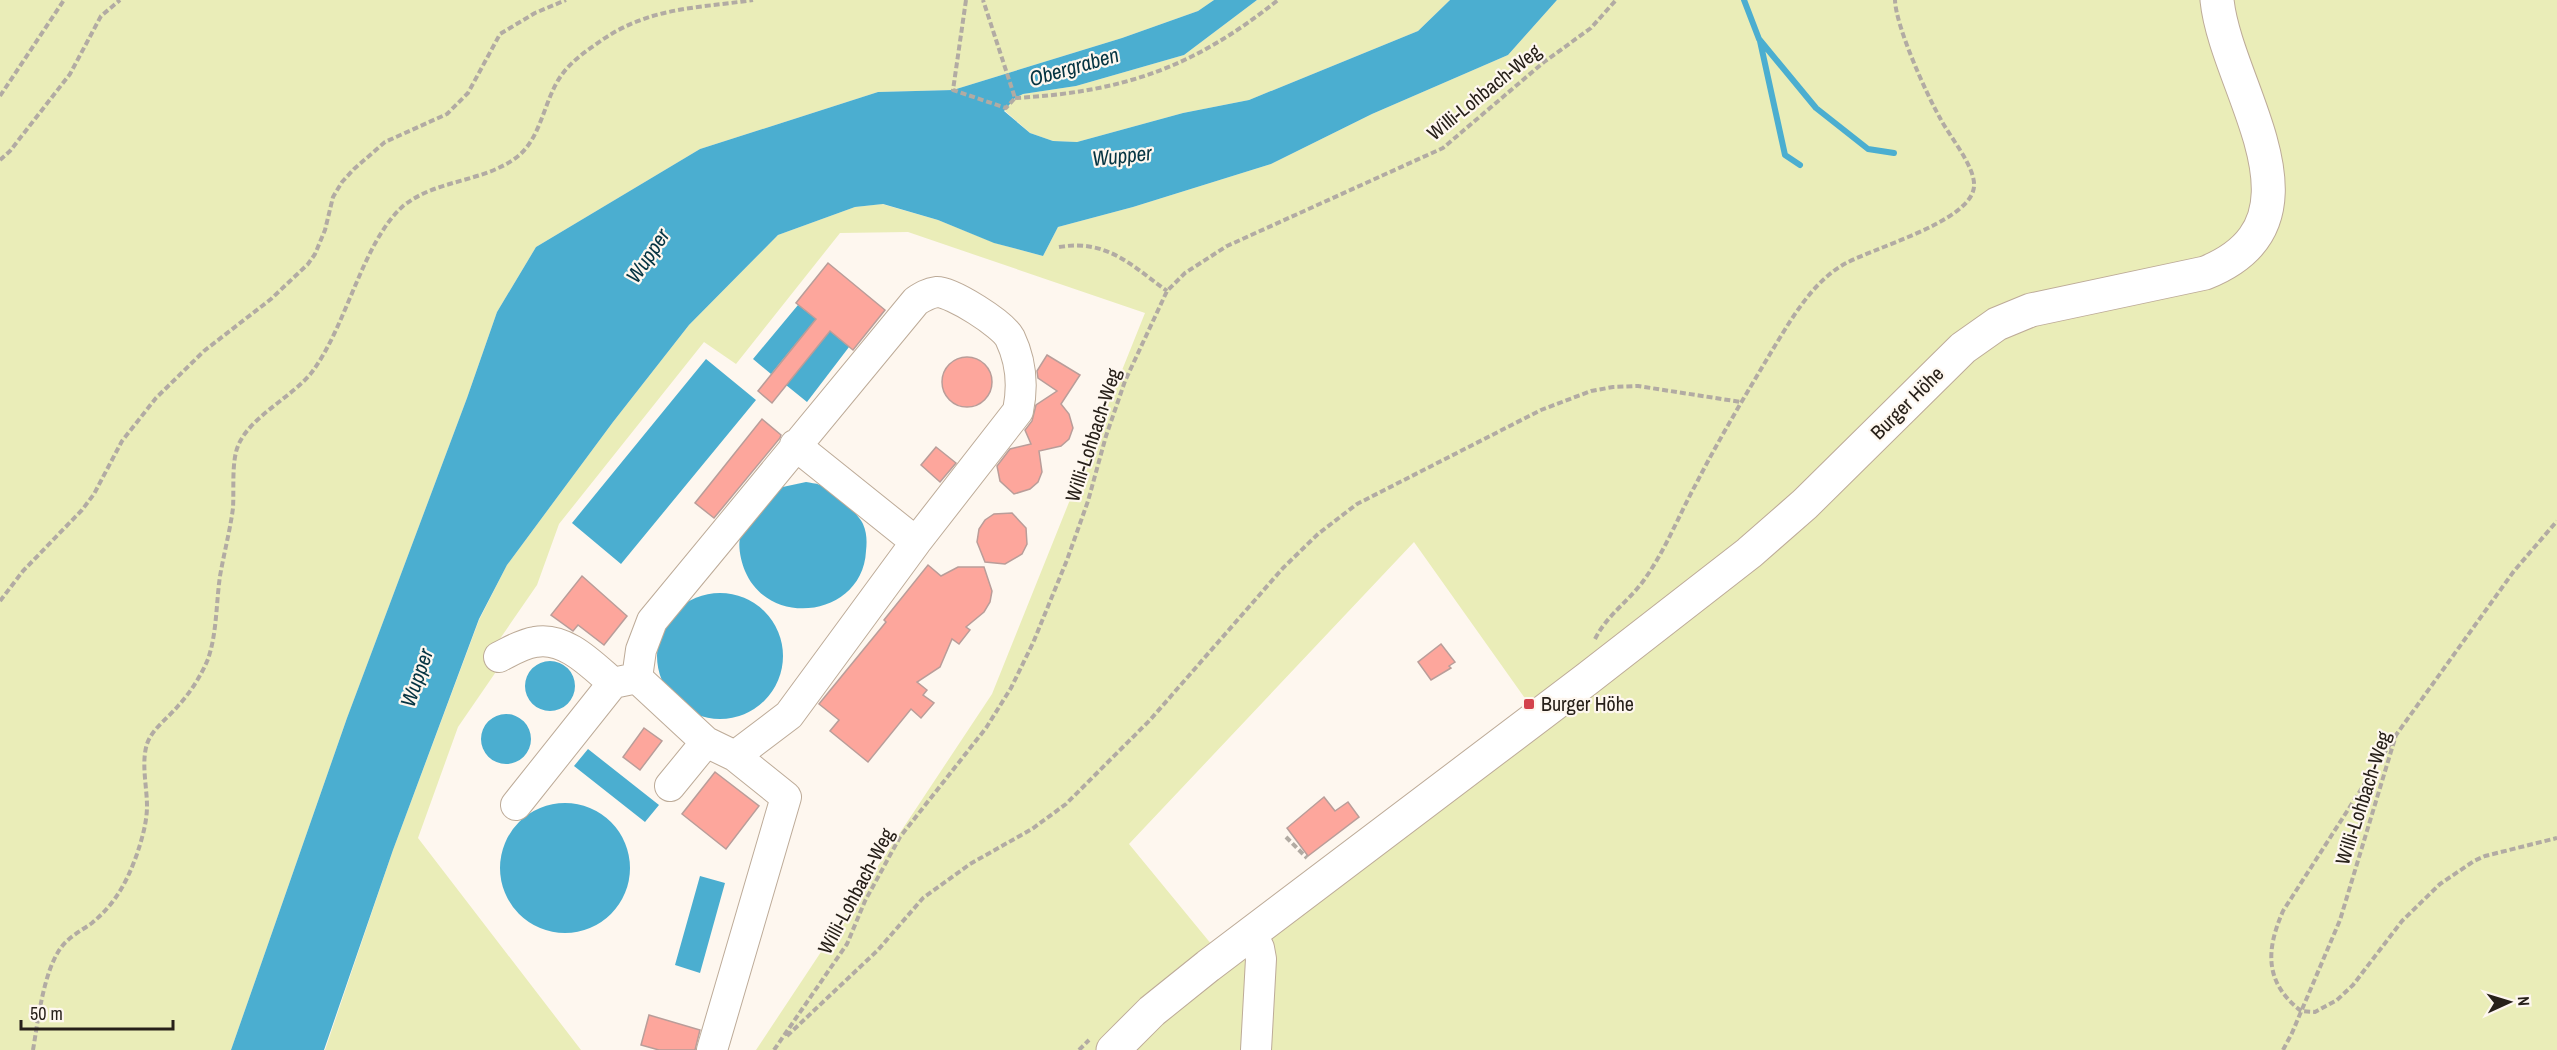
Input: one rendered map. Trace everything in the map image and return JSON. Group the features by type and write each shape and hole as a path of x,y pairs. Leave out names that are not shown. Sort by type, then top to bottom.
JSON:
{"main road":[{"name":"Burger Höhe","path":"1113,1050 1152,1011 1251,933 1603,667 1785,522 1950,360 1988,329 2031,310 2199,275 2227,263 2244,249 2260,229 2268,207 2270,183 2264,156 2224,33 2217,0"}],"lane":[{"path":"516,805 625,681 641,650 652,621 915,301 924,295 936,292 949,294 1004,329 1011,339 1020,370 1022,391 1018,411 916,542 789,715 735,756"},
{"path":"795,445 916,542"},
{"path":"499,657 532,642 554,642 625,681 706,742 735,756 786,797 712,1050"},
{"path":"670,786 706,742"},
{"path":"1251,933 1262,959 1256,1050"}],"path":[{"path":"0,96 64,0"},
{"path":"0,160 10,151 70,74 101,16 120,0"},
{"path":"0,601 23,571 94,494 122,441 156,398 197,357 271,299 308,264 320,243 333,197 342,182 371,152 385,142 399,134 430,123 447,114 461,102 476,80 500,34 535,13 566,0"},
{"path":"33,1050 54,958 64,943 112,905 122,891 132,867 142,839 147,810 146,750 150,736 178,706 207,662 213,641 220,577 232,514 236,454 241,440 252,425 291,394 311,373 339,324 385,227 402,208 415,198 442,186 501,168 518,157 533,137 564,70 607,36 625,25 656,14 753,0"},
{"path":"966,0 953,90 1006,108 1015,98 1064,95 1100,89 1180,63 1230,35 1278,0"},
{"path":"983,0 1015,98"},
{"name":"Willi-Lohbach-Weg","path":"774,1050 848,944 865,901 900,837 986,728 1011,688 1033,643 1067,560 1091,492 1106,436 1125,381 1167,291 1185,273 1227,246 1443,148 1544,62 1591,28 1616,0"},
{"path":"1603,667 1594,652 1594,641 1600,629 1644,580 1741,402 1791,319 1823,280 1842,266 1940,222 1962,207 1972,195 1975,185 1970,168 1938,115 1921,79 1897,16 1895,0"},
{"path":"1059,247 1086,244 1100,248 1114,254 1167,291"},
{"path":"783,1040 872,956 923,898 970,864 1032,829 1066,804 1150,720 1282,568 1318,534 1357,504 1541,410 1591,391 1638,386 1741,402"},
{"name":"Willi-Lohbach-Weg","path":"2283,1050 2340,920 2396,735 2514,571 2557,520"},
{"path":"2396,735 2283,911 2274,932 2272,972 2283,993 2301,1011 2315,1012 2337,1000 2353,986 2402,921 2440,884 2474,861 2485,856 2557,838"},
{"path":"1286,837 1314,865"}],"green space":[{"path":"0,0 1214,0 1198,11 1122,38 953,90 878,92 700,149 536,247 497,312 347,718 231,1050 0,1050"},
{"path":"1257,0 1450,0 1418,31 1249,100 1183,113 1077,142 1053,141 1030,133 1004,110 1015,98 1023,94 1076,86 1184,55"},
{"path":"1557,0 2557,0 2557,1050 756,1050 992,694 1145,313 908,232 840,233 736,364 704,342 559,524 537,585 495,646 502,663 458,727 418,838 581,1050 325,1050 393,850 479,620 507,565 613,422 689,325 778,235 855,207 882,204 938,220 995,243 1043,256 1058,227 1133,207 1271,164 1372,114 1508,55","holes":["1414,542 1529,704 1212,945 1129,844"]}],"water":[{"path":"1214,0 1257,0 1184,55 1076,86 1023,94 1015,98 1004,111 1030,133 1053,141 1077,142 1183,113 1249,100 1418,31 1450,0 1557,0 1508,55 1372,114 1271,164 1133,207 1058,227 1043,256 994,243 938,220 883,204 855,207 778,235 689,325 613,422 507,565 479,619 393,850 324,1050 231,1050 347,718 497,312 536,247 700,149 878,92 953,90 1122,38 1198,11"},
{"path":"798,305 816,319 771,374 753,359"},
{"path":"830,331 849,347 807,402 786,385"},
{"path":"706,359 756,400 621,564 572,523"},
{"path":"806,482 825,487 856,514 865,531 866,551 861,573 849,590 833,601 814,607 793,608 774,602 757,590 745,571 739,543 747,524 778,488"},
{"path":"720,593 744,598 765,611 778,632 783,656 778,680 765,701 744,714 720,719 696,714 675,701 662,680 657,656 662,632 675,611 696,598"},
{"path":"545,661 555,661 568,668 575,681 575,691 568,704 555,711 545,711 536,707 529,700 525,691 525,681 529,672 536,665"},
{"path":"501,714 511,714 524,721 531,734 531,744 524,757 511,764 501,764 492,760 485,753 481,744 481,734 485,725 492,718"},
{"path":"588,749 659,805 645,822 574,766"},
{"path":"565,803 590,808 611,822 625,843 630,868 625,893 611,914 590,928 565,933 540,928 519,914 505,893 500,868 505,843 519,822 540,808"},
{"path":"700,876 725,883 700,973 675,965"}],"building":[{"path":"828,263 885,310 853,350 830,331 772,403 758,391 816,319 796,303"},
{"path":"1047,355 1080,375 1061,404 1069,414 1073,428 1069,439 1061,446 1039,451 1042,472 1038,482 1030,489 1014,494 1000,481 997,466 1010,449 1031,444 1025,430 1032,421 1036,405 1057,391 1038,378 1037,371"},
{"path":"962,357 972,357 985,364 992,377 992,387 985,400 972,407 962,407 953,403 946,396 942,387 942,377 946,368 953,361"},
{"path":"762,419 781,435 780,438 714,518 695,503"},
{"path":"936,447 956,463 940,482 921,465"},
{"path":"1012,513 1026,528 1027,544 1022,554 1005,564 985,562 977,542 979,529 985,520 994,514"},
{"path":"928,565 941,576 958,567 984,567 992,591 990,602 984,612 966,627 970,630 959,644 952,639 940,667 917,682 927,690 923,695 934,703 921,718 911,709 868,762 830,731 839,720 819,704 886,622 884,620"},
{"path":"582,576 627,616 604,645 578,625 573,631 551,615"},
{"path":"1441,644 1455,662 1449,666 1451,668 1431,680 1418,662"},
{"path":"644,728 662,741 640,770 623,757"},
{"path":"715,772 759,806 726,849 682,814"},
{"path":"1324,797 1335,811 1348,802 1359,817 1308,856 1287,828"},
{"path":"649,1015 700,1030 695,1050 659,1050 641,1045"}],"waterway":[{"path":"1744,0 1759,39 1816,108 1868,149 1894,153"},
{"path":"1760,41 1785,155 1800,165"}],"place":[{"name":"Burger Höhe","path":"1529,704"}],"water label":[{"name":"Obergraben","path":"1074,67"},
{"name":"Wupper","path":"1122,156"},
{"name":"Wupper","path":"648,256"},
{"name":"Wupper","path":"417,678"}]}
